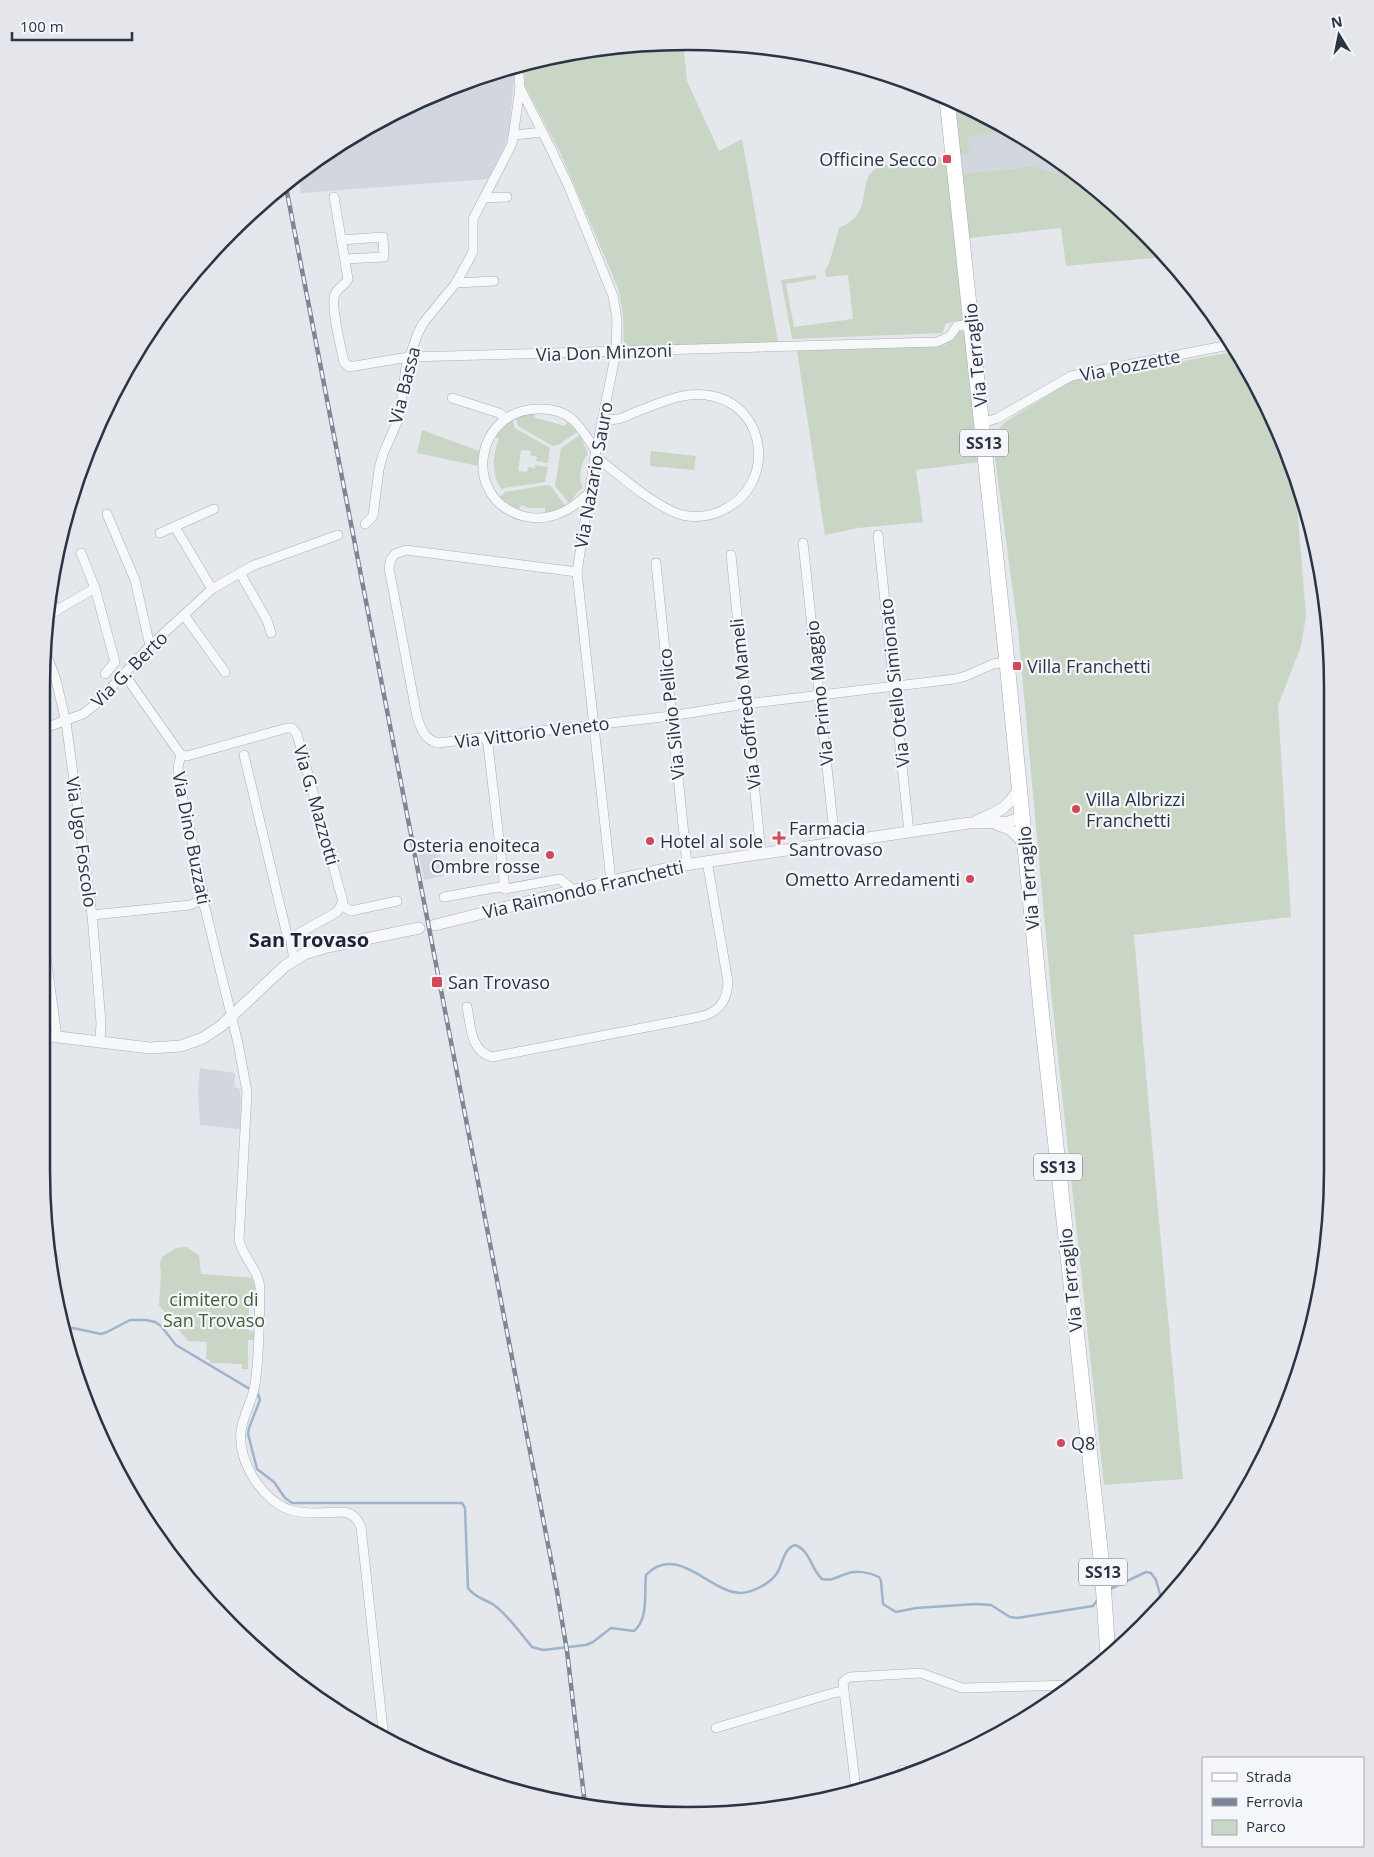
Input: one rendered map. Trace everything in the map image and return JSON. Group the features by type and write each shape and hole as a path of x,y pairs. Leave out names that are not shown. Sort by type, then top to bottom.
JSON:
{"main road":[{"name":"Via Terraglio","path":"948,106 1008,662 1041,1009 1102,1567 1107,1649"}],"street":[{"name":"Via Bassa","path":"366,524 373,516 379,469 383,454 399,418 404,377 409,357 424,322 456,283 474,252 473,219 512,144 515,135 520,88 519,73"},
{"name":"Via Nazario Sauro","path":"520,88 568,187 613,296 617,319 616,352 595,454 577,572 611,880"},
{"path":"515,135 542,132"},
{"path":"484,198 507,196"},
{"name":"Via Don Minzoni","path":"334,197 348,279 336,292 333,300 346,365 352,367 409,357 936,342 950,336 957,326 971,324"},
{"path":"341,240 383,237 384,257 345,259"},
{"path":"456,283 494,281"},
{"name":"Via Pozzette","path":"982,423 998,418 1071,376 1225,346"},
{"path":"588,494 570,508 555,516 542,519 534,519 517,514 502,505 489,489 483,470 484,450 491,434 498,424 506,418 525,410 545,409 563,414 573,420 595,454 650,498 671,511 689,516 709,515 736,503 752,485 759,463 759,449 756,438 746,417 734,406 714,396 689,394 618,419 603,419"},
{"path":"452,398 498,413 506,418"},
{"path":"160,533 214,510"},
{"path":"107,514 135,580 150,646"},
{"path":"174,527 212,589"},
{"name":"Via Otello Simionato","path":"878,535 909,832"},
{"name":"Via G. Berto","path":"50,727 83,714 97,704 150,646 212,589 252,566 338,536"},
{"name":"Via Primo Maggio","path":"803,543 835,842"},
{"name":"Via Vittorio Veneto","path":"577,572 406,550 400,551 391,558 389,568 420,728 427,738 438,743 671,716 745,704 895,687 955,679 993,664 1008,662"},
{"path":"82,553 95,588 115,662 105,674"},
{"name":"Via Goffredo Mameli","path":"731,555 761,853"},
{"name":"Via Silvio Pellico","path":"656,564 687,864"},
{"path":"240,573 267,620 271,633"},
{"path":"54,612 95,588"},
{"path":"55,607 57,611"},
{"name":"Via G. Berto","path":"184,615 225,672"},
{"name":"Via Ugo Foscolo","path":"51,665 66,722 92,915 101,1022 100,1042"},
{"name":"Via Dino Buzzati","path":"124,674 181,755 178,776 203,892 201,900 205,908 238,1043 247,1092 239,1240 260,1283 259,1360 254,1392 241,1426 240,1443 246,1464 257,1484 274,1501 296,1512 351,1514 356,1517 361,1527 383,1730"},
{"name":"Via G. Mazzotti","path":"181,755 187,756 286,728 292,728 297,734 343,897 342,906"},
{"path":"487,737 506,889"},
{"path":"244,755 287,935 292,940"},
{"name":"Via Raimondo Franchetti","path":"434,925 611,880 687,864 995,818 1006,807 1020,787"},
{"path":"1023,818 1005,813 995,818 1025,844"},
{"path":"467,1007 475,1045 484,1055 492,1057 699,1018 716,1010 724,1002 728,993 728,982 707,861"},
{"path":"444,897 499,887 506,889 560,879 573,890"},
{"path":"92,915 190,905 201,900"},
{"path":"294,960 291,943 296,935 337,912 342,906 347,910 351,910 398,901"},
{"path":"50,1036 150,1048 172,1048 203,1038 231,1017 270,979 294,960 327,947 419,928"},
{"path":"50,986 57,1037"},
{"path":"855,1784 843,1683 850,1677 921,1673 962,1688 1061,1685"},
{"path":"716,1728 844,1691"}],"shaded area":[{"path":"514,74 509,133 504,148 488,179 301,193 299,182 333,157 369,135 443,98"},
{"path":"955,109 1006,135 1057,169 1056,174 1034,166 963,174"},
{"path":"437,841 444,876 424,880 417,844"},
{"path":"200,1068 235,1073 234,1087 239,1088 241,1098 240,1129 200,1125 198,1091"}],"green space":[{"path":"645,51 684,51 687,81 719,151 742,139 778,342 624,347 623,313 618,288 561,154 525,86 524,71 563,62"},
{"path":"956,110 1000,132 968,137 969,154 960,156"},
{"path":"941,157 946,160 963,321 946,323 942,333 792,339 781,280 816,275 816,279 786,284 794,327 853,319 848,275 826,277 825,270 829,264 839,228 858,214 862,205 867,180 871,173 879,167 900,162"},
{"path":"1034,166 1056,174 1057,169 1107,208 1157,258 1066,266 1061,228 969,238 963,174"},
{"path":"958,331 965,333 978,462 916,470 923,522 858,528 825,535 797,351 945,345"},
{"path":"1229,353 1258,405 1276,443 1297,505 1306,616 1301,646 1278,706 1291,917 1134,935 1183,1479 1104,1485 1051,991 1018,630 992,436 1005,422 1071,381"},
{"path":"534,413 535,418 565,426 567,422 577,432 560,444 553,446 518,426 516,417"},
{"path":"512,418 515,428 550,448 548,463 536,461 537,457 530,455 531,451 521,450 518,471 527,472 528,467 535,468 535,465 548,467 545,482 504,488 502,490 494,472 495,452 499,439 495,436"},
{"path":"422,430 479,451 478,466 417,453"},
{"path":"580,435 588,454 581,470 581,484 583,488 569,503 555,486 561,448"},
{"path":"651,451 696,456 694,470 650,466"},
{"path":"547,485 551,486 565,506 545,514 545,508 529,508 521,505 518,511 499,498 505,492"},
{"name":"cimitero di San Trovaso","path":"186,1247 199,1255 201,1274 256,1278 254,1308 249,1308 249,1321 253,1322 253,1327 249,1327 249,1331 255,1331 254,1340 248,1340 248,1369 242,1369 242,1364 210,1363 210,1360 206,1359 207,1342 188,1341 159,1305 160,1264 162,1257 176,1248"}],"waterway":[{"path":"70,1329 101,1334 130,1320 155,1322 161,1326 176,1345 258,1394 260,1400 248,1434 257,1469 274,1482 285,1498 292,1503 462,1503 465,1508 468,1588 474,1594 499,1609 532,1647 543,1650 586,1645 611,1628 634,1631 639,1626 644,1612 646,1575 658,1566 670,1564 682,1566 717,1586 741,1593 761,1587 770,1581 779,1569 788,1550 795,1545 804,1551 822,1579 832,1579 858,1572 879,1577 883,1604 896,1612 916,1608 976,1604 991,1605 1010,1617 1017,1618 1093,1606 1098,1599"},
{"path":"1108,1590 1146,1572 1151,1573 1156,1580 1160,1596"}],"railway":[{"path":"287,192 557,1591 567,1651 584,1799"}],"place":[{"name":"Officine Secco","path":"947,159"},
{"name":"Villa Franchetti","path":"1017,666"},
{"name":"Villa Albrizzi Franchetti","path":"1076,809"},
{"name":"Farmacia Santrovaso","path":"779,838"},
{"name":"Hotel al sole","path":"650,841"},
{"name":"Osteria enoiteca Ombre rosse","path":"550,855"},
{"name":"Ometto Arredamenti","path":"970,879"},
{"name":"San Trovaso","path":"437,982"},
{"name":"Q8","path":"1061,1443"}],"district":[{"name":"San Trovaso","path":"309,939"}]}
